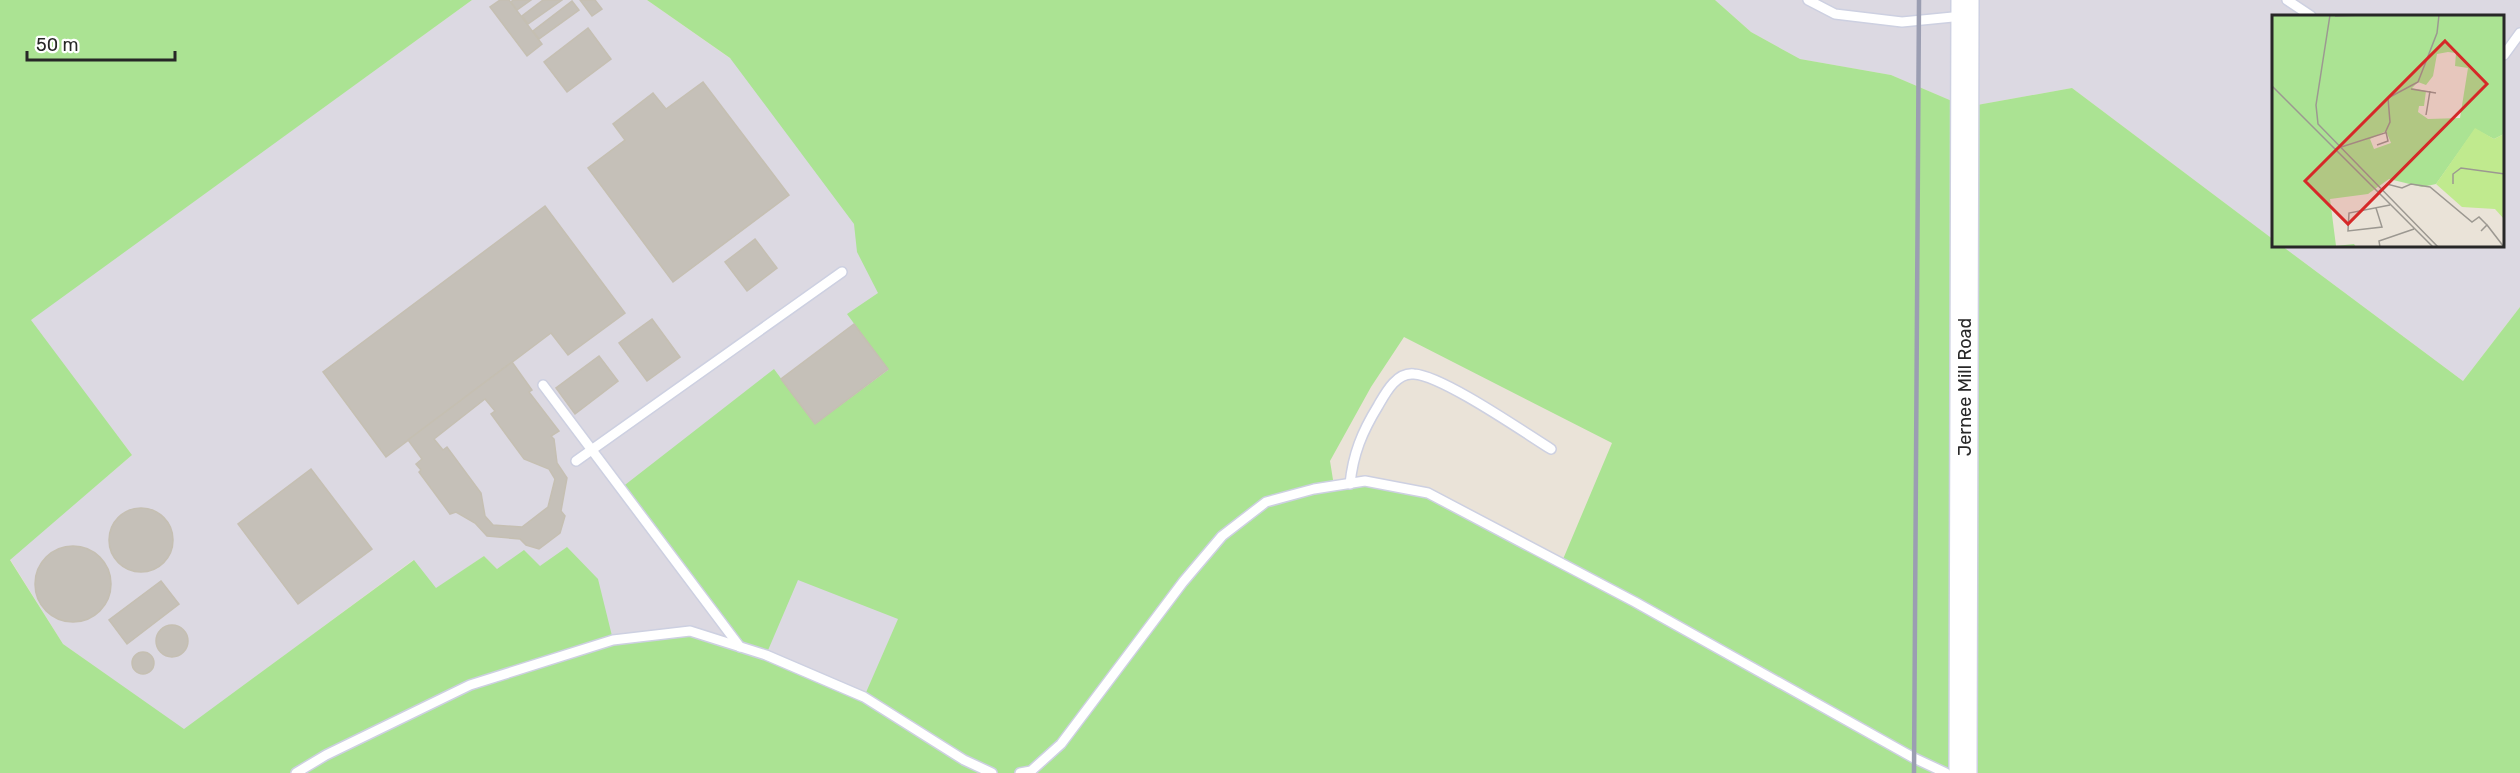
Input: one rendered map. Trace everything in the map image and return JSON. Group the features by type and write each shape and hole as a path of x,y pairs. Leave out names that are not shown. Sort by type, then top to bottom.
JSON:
{"street":[{"name":"Jernee Mill Road","path":"1964,773 1965,8"}],"lane":[{"path":"1808,0 1835,14 1902,22 1965,8"},
{"path":"2287,0 2310,15"},
{"path":"2505,54 2520,33"},
{"path":"576,461 842,273"},
{"path":"1350,484 1353,460 1365,428 1393,384 1402,376 1413,374 1445,385 1551,448"},
{"path":"543,385 740,647"},
{"path":"1020,773 1031,771 1061,744 1183,582 1222,536 1266,502 1314,489 1365,482 1428,494 1635,602 1914,758 1946,773"},
{"path":"296,773 326,755 470,685 613,640 690,630 766,655 864,697 964,760 992,773"}],"shaded area":[{"path":"472,0 647,0 920,192 895,716 613,640 540,566 497,569 484,556 436,589 413,560 184,730 63,644 10,559 132,455 30,320"},
{"path":"1715,0 2520,0 2520,307 2463,381 2285,248 2505,248 2505,15 2272,15 2272,238 2072,88 1966,107 1891,75 1800,59 1751,32"}],"green space":[{"path":"0,0 472,0 31,320 132,455 10,560 63,644 184,729 414,560 436,588 484,556 497,569 524,550 540,566 567,547 598,579 613,640 690,631 739,646 621,488 774,369 815,424 888,370 847,314 878,293 857,252 854,224 730,58 647,0 1715,0 1751,32 1800,59 1891,75 1966,107 2072,88 2272,238 2272,248 2285,248 2463,381 2520,307 2520,773 0,773","holes":["1404,337 1612,443 1561,564 1428,493 1365,481 1334,486 1330,461 1371,387","798,580 898,619 864,697 766,655"]}],"building":[{"path":"500,0 509,0 542,44 527,56 490,7"},
{"path":"531,0 517,10 511,2"},
{"path":"543,0 562,0 528,24 522,16"},
{"path":"580,0 595,0 602,9 592,16"},
{"path":"572,1 579,10 539,39 533,31"},
{"path":"588,28 611,59 567,92 544,62"},
{"path":"703,82 789,195 673,282 588,168 625,140 613,124 653,93 666,109"},
{"path":"545,206 625,313 568,355 551,333 386,457 323,372"},
{"path":"755,239 777,268 747,291 725,262"},
{"path":"652,319 680,357 647,381 619,343"},
{"path":"854,324 888,369 815,424 781,379"},
{"path":"599,356 618,381 575,414 556,388"},
{"path":"512,362 532,390 529,392 559,431 551,436 554,439 557,463 567,478 561,511 565,516 560,533 539,549 526,545 520,539 487,536 475,523 456,512 450,514 419,472 421,470 416,464 422,459 408,440","holes":["485,399 495,411 491,414 524,459 549,469 555,479 548,507 522,527 493,525 485,516 481,493 447,447 443,450 434,439"]},
{"path":"311,469 372,549 298,604 238,524"},
{"path":"141,508 159,514 167,522 173,540 167,558 159,566 141,572 123,566 115,558 109,540 115,522 123,514"},
{"path":"73,546 88,549 100,557 108,569 111,584 108,599 100,611 88,619 73,622 58,619 46,611 38,599 35,584 38,569 46,557 58,549"},
{"path":"161,581 179,604 127,644 109,620"},
{"path":"172,625 184,629 188,641 184,653 172,657 160,653 156,641 160,629"},
{"path":"143,652 151,655 154,663 151,671 143,674 135,671 132,663 135,655"}],"railway":[{"path":"1914,773 1919,0"}]}
